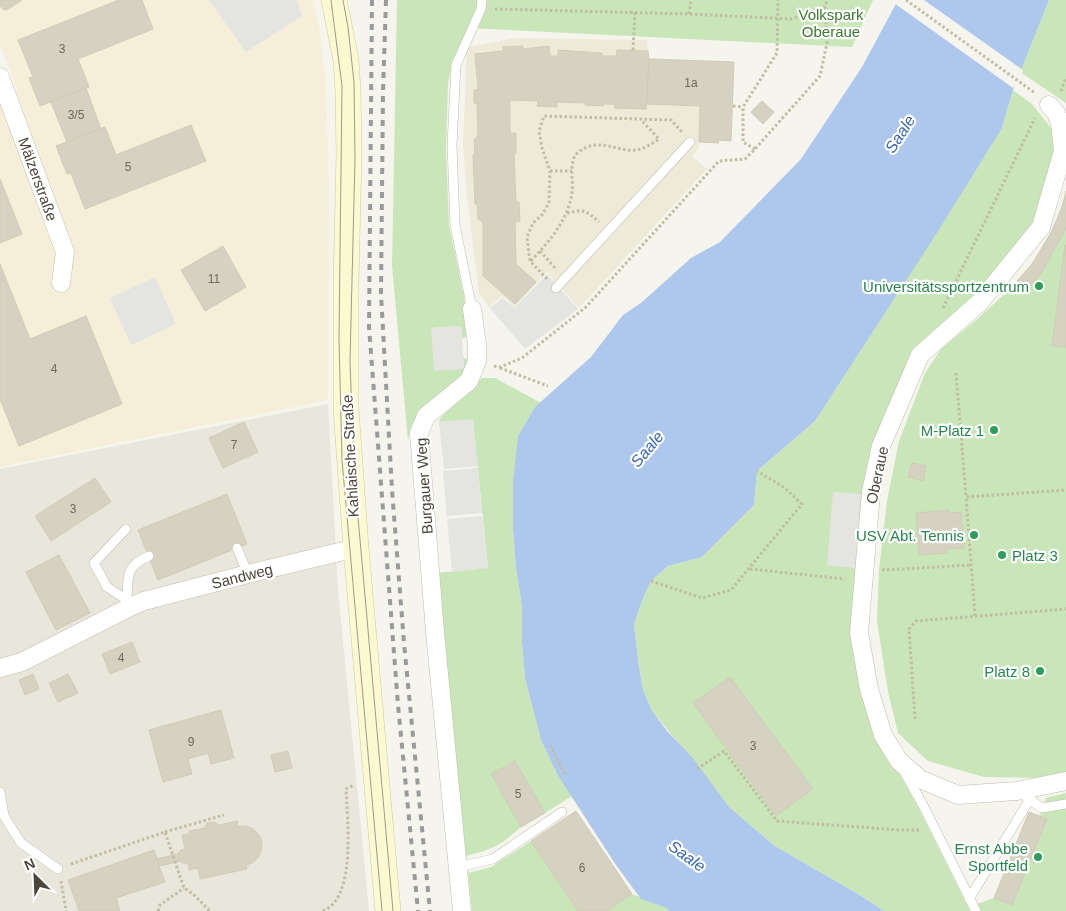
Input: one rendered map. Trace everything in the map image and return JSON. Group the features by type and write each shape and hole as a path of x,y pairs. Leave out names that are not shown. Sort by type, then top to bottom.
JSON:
{"main road":[{"name":"Kahlaische Straße","path":"334,0 346,60 348,91 346,409 356,548 388,911"}],"street":[{"name":"Mälzerstraße","path":"0,77 65,252 61,283"},
{"name":"Oberaue","path":"899,761 883,735 869,689 859,633 871,492 881,446 920,354 980,302 1041,227 1064,151 1060,123 1049,105"},
{"name":"Burgauer Weg","path":"462,911 436,642 419,433 426,416 469,381 477,361 477,344 472,309"},
{"name":"Sandweg","path":"0,668 22,662 128,603 144,601 356,548"},
{"path":"899,761 920,778 958,795 1027,793 1066,782"}],"lane":[{"name":"Burgauer Weg","path":"472,309 455,225 452,146 456,65 481,4"},
{"path":"556,288 690,142"},
{"path":"126,529 94,563 107,587 128,603"},
{"path":"236,548 248,574"},
{"path":"128,603 128,574 137,561 149,556"},
{"name":"Oberaue","path":"899,761 976,911"},
{"path":"0,792 4,816 21,843 58,869"},
{"path":"969,898 1027,793 1042,808 1066,804"},
{"path":"458,867 493,859 562,812"}],"path":[{"path":"689,14 691,0"},
{"path":"755,149 743,142 743,107 777,53 778,0"},
{"path":"500,367 522,358 586,307 719,162 745,159 755,149 820,76 828,43 824,7 828,0"},
{"path":"906,0 1020,82"},
{"path":"481,4 791,19 824,7"},
{"path":"633,50 635,12"},
{"path":"942,310 1037,114 1049,105"},
{"path":"732,106 743,107"},
{"path":"556,288 530,261 527,237 533,223 543,214 549,202 550,171 542,148 539,130 544,116 671,120 690,142"},
{"path":"530,261 553,237 567,213 572,194 573,159 579,151 593,145 609,145 630,151 646,148 659,138 640,120"},
{"path":"550,171 572,171"},
{"path":"567,213 580,210 588,212"},
{"path":"540,251 566,279"},
{"path":"477,361 500,367 548,386"},
{"path":"956,373 975,616"},
{"path":"651,582 702,598 731,590 802,504 785,488 757,471"},
{"path":"966,497 1066,490"},
{"path":"749,569 863,576 971,565"},
{"path":"915,719 909,629 916,621 1066,609"},
{"path":"550,744 565,774"},
{"path":"697,769 724,752 777,821 900,830 935,830"},
{"path":"323,911 337,898 345,880 348,850 346,789 353,785 362,785"},
{"path":"66,911 58,869 166,832 224,815"},
{"path":"166,832 184,888 210,911"},
{"path":"158,911 160,905 184,888"}],"shaded area":[{"path":"0,0 312,0 319,24 326,90 329,183 328,400 0,467 0,99 18,91 0,44"},
{"path":"209,0 297,0 302,16 246,52"},
{"path":"517,38 647,40 649,59 700,106 699,148 692,156 707,169 579,308 547,272 515,307 502,296 489,307 479,293 463,147 467,47"},
{"path":"547,274 578,309 525,349 490,308 502,298 515,308"},
{"path":"155,277 176,324 131,345 110,298"},
{"path":"461,326 464,369 434,371 431,328"},
{"path":"328,404 338,590 369,911 0,911 0,469"},
{"path":"473,419 478,466 444,469 439,422"},
{"path":"478,468 482,513 447,516 443,471"},
{"path":"833,492 861,494 855,568 827,565"},
{"path":"482,516 488,568 452,572 447,519"}],"green space":[{"name":"Volkspark Oberaue","path":"397,0 873,0 852,47 468,28 453,59 448,83 446,150 449,225 464,296 468,332 467,336 462,339 461,326 432,328 464,369 463,357 468,360 468,367 464,375 416,418 408,440 392,266"},
{"path":"1049,0 1066,0 1066,103 1020,72"},
{"path":"1013,90 1032,104 1054,132 1056,149 1035,224 975,299 914,352 856,580 881,741 917,805 970,911 884,911 775,846 729,807 651,709 643,690 634,624 651,581 668,566 702,557 754,505 757,471 815,421 1002,128"},
{"name":"USV Abt. Tennis","path":"1066,191 1066,774 1047,778 984,777 928,761 898,733 888,692 877,621 879,570 887,501 899,441 925,373 941,349 1008,291 1032,264 1057,221"},
{"path":"482,378 495,378 541,403 535,407 518,436 513,530 522,607 525,678 541,740 557,774 572,796 545,813 515,761 492,775 521,827 496,846 466,856 436,573 488,568 473,420 439,422 441,417"},
{"name":"Ernst Abbe Sportfeld","path":"1066,793 1066,911 981,911 977,904 994,898 1029,812 1040,816 1046,798"},
{"path":"531,841 578,911 472,911 468,873 491,867"},
{"path":"632,894 664,907 670,911 607,911"}],"water":[{"name":"Saale","path":"898,0 1049,0 1013,90 1002,128 940,228 815,421 757,471 754,505 702,557 668,566 651,581 634,624 643,690 651,709 667,731 692,757 729,807 775,846 884,911 670,911 641,899 616,865 557,774 541,740 525,678 522,607 513,530 513,481 518,436 535,407 591,357 623,315 641,303 691,258 720,242 801,159 862,67"}],"pier":[{"path":"896,0 924,0 1023,70 1020,79 1013,88 894,3"}],"building":[{"path":"0,0 22,0 4,10 0,6"},
{"path":"119,0 142,0 153,29 78,59 89,87 40,106 29,78 33,77 18,40"},
{"path":"523,46 523,49 549,46 550,56 558,56 558,50 602,53 602,56 616,56 617,50 648,51 649,59 646,109 615,108 614,104 604,104 603,106 557,102 557,107 537,106 538,101 510,100 510,133 516,133 516,153 514,154 516,202 519,202 520,221 515,222 516,264 536,282 515,304 483,276 483,222 478,219 477,204 475,204 473,155 475,154 474,140 478,135 477,103 474,103 474,90 478,89 475,54 503,51 503,47"},
{"path":"649,59 734,62 731,141 718,140 719,143 699,142 700,106 647,104"},
{"path":"86,88 101,129 67,142 51,102"},
{"path":"762,101 774,112 763,124 751,112"},
{"path":"191,125 206,161 85,209 71,173 67,174 56,146 105,127 116,155"},
{"path":"0,179 22,234 0,243"},
{"path":"1066,191 1066,228 1042,272 1028,289 1017,281 1032,264 1050,235 1063,205"},
{"path":"223,246 246,287 205,311 181,270"},
{"path":"1066,246 1066,347 1052,346"},
{"path":"0,264 30,339 86,316 122,404 19,446 0,399"},
{"path":"244,422 258,452 223,468 209,438"},
{"path":"912,463 926,466 923,481 908,477"},
{"path":"95,478 111,502 51,541 35,516"},
{"path":"227,494 247,544 158,580 138,530"},
{"path":"949,510 950,513 961,512 964,548 946,549 947,553 919,555 916,513"},
{"path":"59,555 90,613 56,630 26,572"},
{"path":"132,642 140,662 110,674 102,654"},
{"path":"33,674 39,689 25,695 19,680"},
{"path":"68,674 78,693 58,702 49,683"},
{"path":"730,677 813,789 776,816 693,703"},
{"path":"221,710 234,758 211,764 208,753 188,759 192,774 163,782 149,730"},
{"path":"288,751 292,768 275,772 271,755"},
{"path":"515,761 545,813 521,827 491,774"},
{"path":"576,811 632,894 607,911 578,911 531,841"},
{"path":"1029,812 1047,819 1012,905 994,898"},
{"path":"237,821 238,826 246,826 253,829 259,835 262,842 258,858 246,865 247,869 200,879 198,868 189,870 188,863 185,864 180,861 159,866 165,882 116,898 120,911 79,911 68,880 154,850 157,859 178,854 181,850 185,849 182,835 190,834 189,831 205,828 207,823 214,822 219,825"},
{"path":"178,854 180,861 159,866 157,859"}],"tram line":[{"path":"331,0 342,86 339,339 342,460 382,911"},
{"path":"343,0 354,82 355,159 350,361 354,472 393,911"}],"railway":[{"path":"372,0 369,327 398,705 418,911"},
{"path":"386,0 381,294 392,490 404,643 430,911"}],"place":[{"name":"Universitätssportzentrum","path":"1039,286"},
{"name":"M-Platz 1","path":"994,430"},
{"name":"USV Abt. Tennis","path":"974,535"},
{"name":"Platz 3","path":"1002,555"},
{"name":"Platz 8","path":"1040,671"},
{"name":"Ernst Abbe Sportfeld","path":"1038,857"}]}
